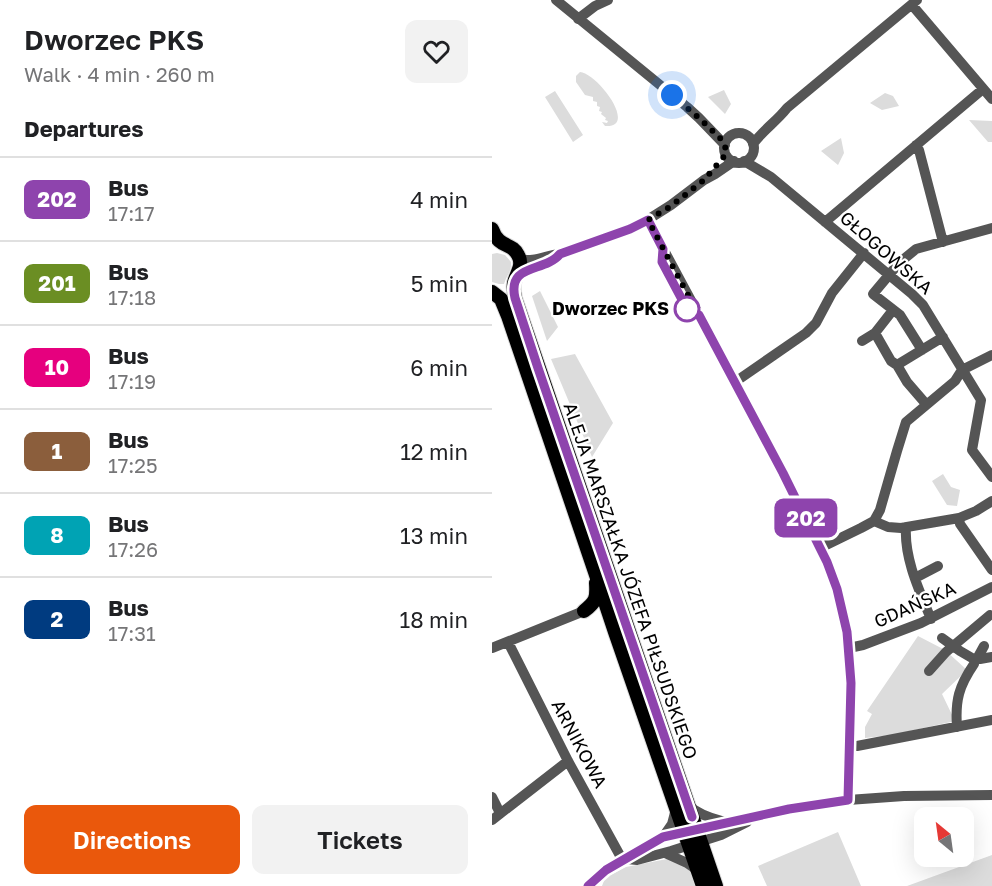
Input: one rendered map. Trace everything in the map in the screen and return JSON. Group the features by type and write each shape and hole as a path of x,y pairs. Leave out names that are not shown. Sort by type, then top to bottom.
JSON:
{"main road":[{"path":"492,228 497,240 516,251 520,259 520,267 514,283 506,291 492,292"},
{"path":"492,248 508,247"},
{"name":"ALEJA MARSZAŁKA JÓZEFA PIŁSUDSKIEGO","path":"514,283 515,298 701,865 703,886"},
{"name":"ALEJA MARSZAŁKA JÓZEFA PIŁSUDSKIEGO","path":"492,292 499,297 505,307 615,632 682,807"},
{"path":"584,610 593,604 596,596 595,572"},
{"path":"584,610 601,614 615,632"},
{"name":"ALEJA MARSZAŁKA JÓZEFA PIŁSUDSKIEGO","path":"701,865 716,886"}],"street":[{"name":"GŁOGOWSKA","path":"556,0 699,118 732,155 771,177 912,294 923,305 962,370 986,402"},
{"path":"578,18 608,0"},
{"path":"746,135 787,108 914,2 992,99"},
{"path":"825,222 983,89"},
{"path":"732,155 750,158 759,136 787,108"},
{"name":"GŁOGOWSKA","path":"699,118 734,134"},
{"path":"732,155 728,138 734,134 746,135 751,139 753,148"},
{"path":"916,145 943,242"},
{"name":"GŁOGOWSKA","path":"753,148 771,177"},
{"path":"520,259 531,261 560,254 630,229 671,206 715,174 732,155"},
{"path":"648,220 778,464 827,562 837,589 849,648 851,683 848,800"},
{"path":"922,350 900,315 873,294 899,262 916,249 992,228"},
{"path":"514,283 525,271 554,260 560,254"},
{"path":"735,382 812,327 819,320 832,293 864,254"},
{"path":"862,341 875,333 893,310"},
{"path":"875,333 891,361 897,365 907,382 926,405"},
{"path":"897,365 943,337"},
{"path":"820,548 874,520 880,510 906,422 955,381 962,370 992,355"},
{"path":"986,402 972,450 992,477"},
{"path":"874,520 888,527 906,527 970,514 992,501"},
{"path":"953,519 960,524 992,570"},
{"path":"906,527 908,553 931,619"},
{"path":"915,578 938,566"},
{"name":"GDAŃSKA","path":"849,648 863,645 931,619 992,587"},
{"path":"492,648 584,610"},
{"path":"929,671 953,646 990,615"},
{"path":"942,638 963,654 976,659 992,657"},
{"name":"ARNIKOWA","path":"508,642 568,761 625,860"},
{"path":"957,727 958,693 984,646"},
{"path":"849,746 992,720"},
{"path":"492,796 496,817 568,761"},
{"path":"625,860 637,860 665,853 692,837 728,822 789,809 848,800 904,796 992,795"},
{"path":"589,886 606,870 663,837 682,807 728,822"},
{"path":"663,837 721,835 764,815"},
{"path":"665,853 687,863 701,865 721,835"}],"shaded area":[{"path":"580,72 596,81 612,100 618,119 614,124 605,126 602,122 607,123 608,121 599,111 600,107 597,106 597,102 593,101 593,97 585,95 576,82 576,76"},
{"path":"724,90 731,104 725,114 708,97"},
{"path":"555,91 583,135 573,142 545,97"},
{"path":"885,93 893,96 899,106 882,110 870,103"},
{"path":"969,120 992,121 992,142 988,142"},
{"path":"841,138 844,153 838,165 821,151"},
{"path":"492,254 505,255 511,262 504,284 492,282"},
{"path":"540,291 558,327 547,341 532,296"},
{"path":"575,354 613,423 592,457 551,359"},
{"path":"943,474 951,487 960,490 957,506 947,505 932,481"},
{"path":"918,636 945,650 967,670 942,694 955,721 892,735 865,738 865,727 872,714 867,711"},
{"path":"838,832 861,886 767,886 758,866"},
{"path":"992,855 992,886 907,886 959,867 974,867 974,862"},
{"path":"667,859 689,870 698,886 602,886 605,878 626,867"}],"bus line":[{"name":"202","path":"588,886 606,870 663,837 789,809 848,800 851,683 847,632 837,589 827,562 783,473 699,315 687,309 662,262 663,249 648,220 630,229 560,254 554,260 525,271 515,280 513,287 538,368 692,817"}],"place":[{"name":"Dworzec PKS","path":"687,309"}],"route":[{"path":"672,95 723,141 726,154 704,180 671,206 648,220 689,297 687,309"}]}
